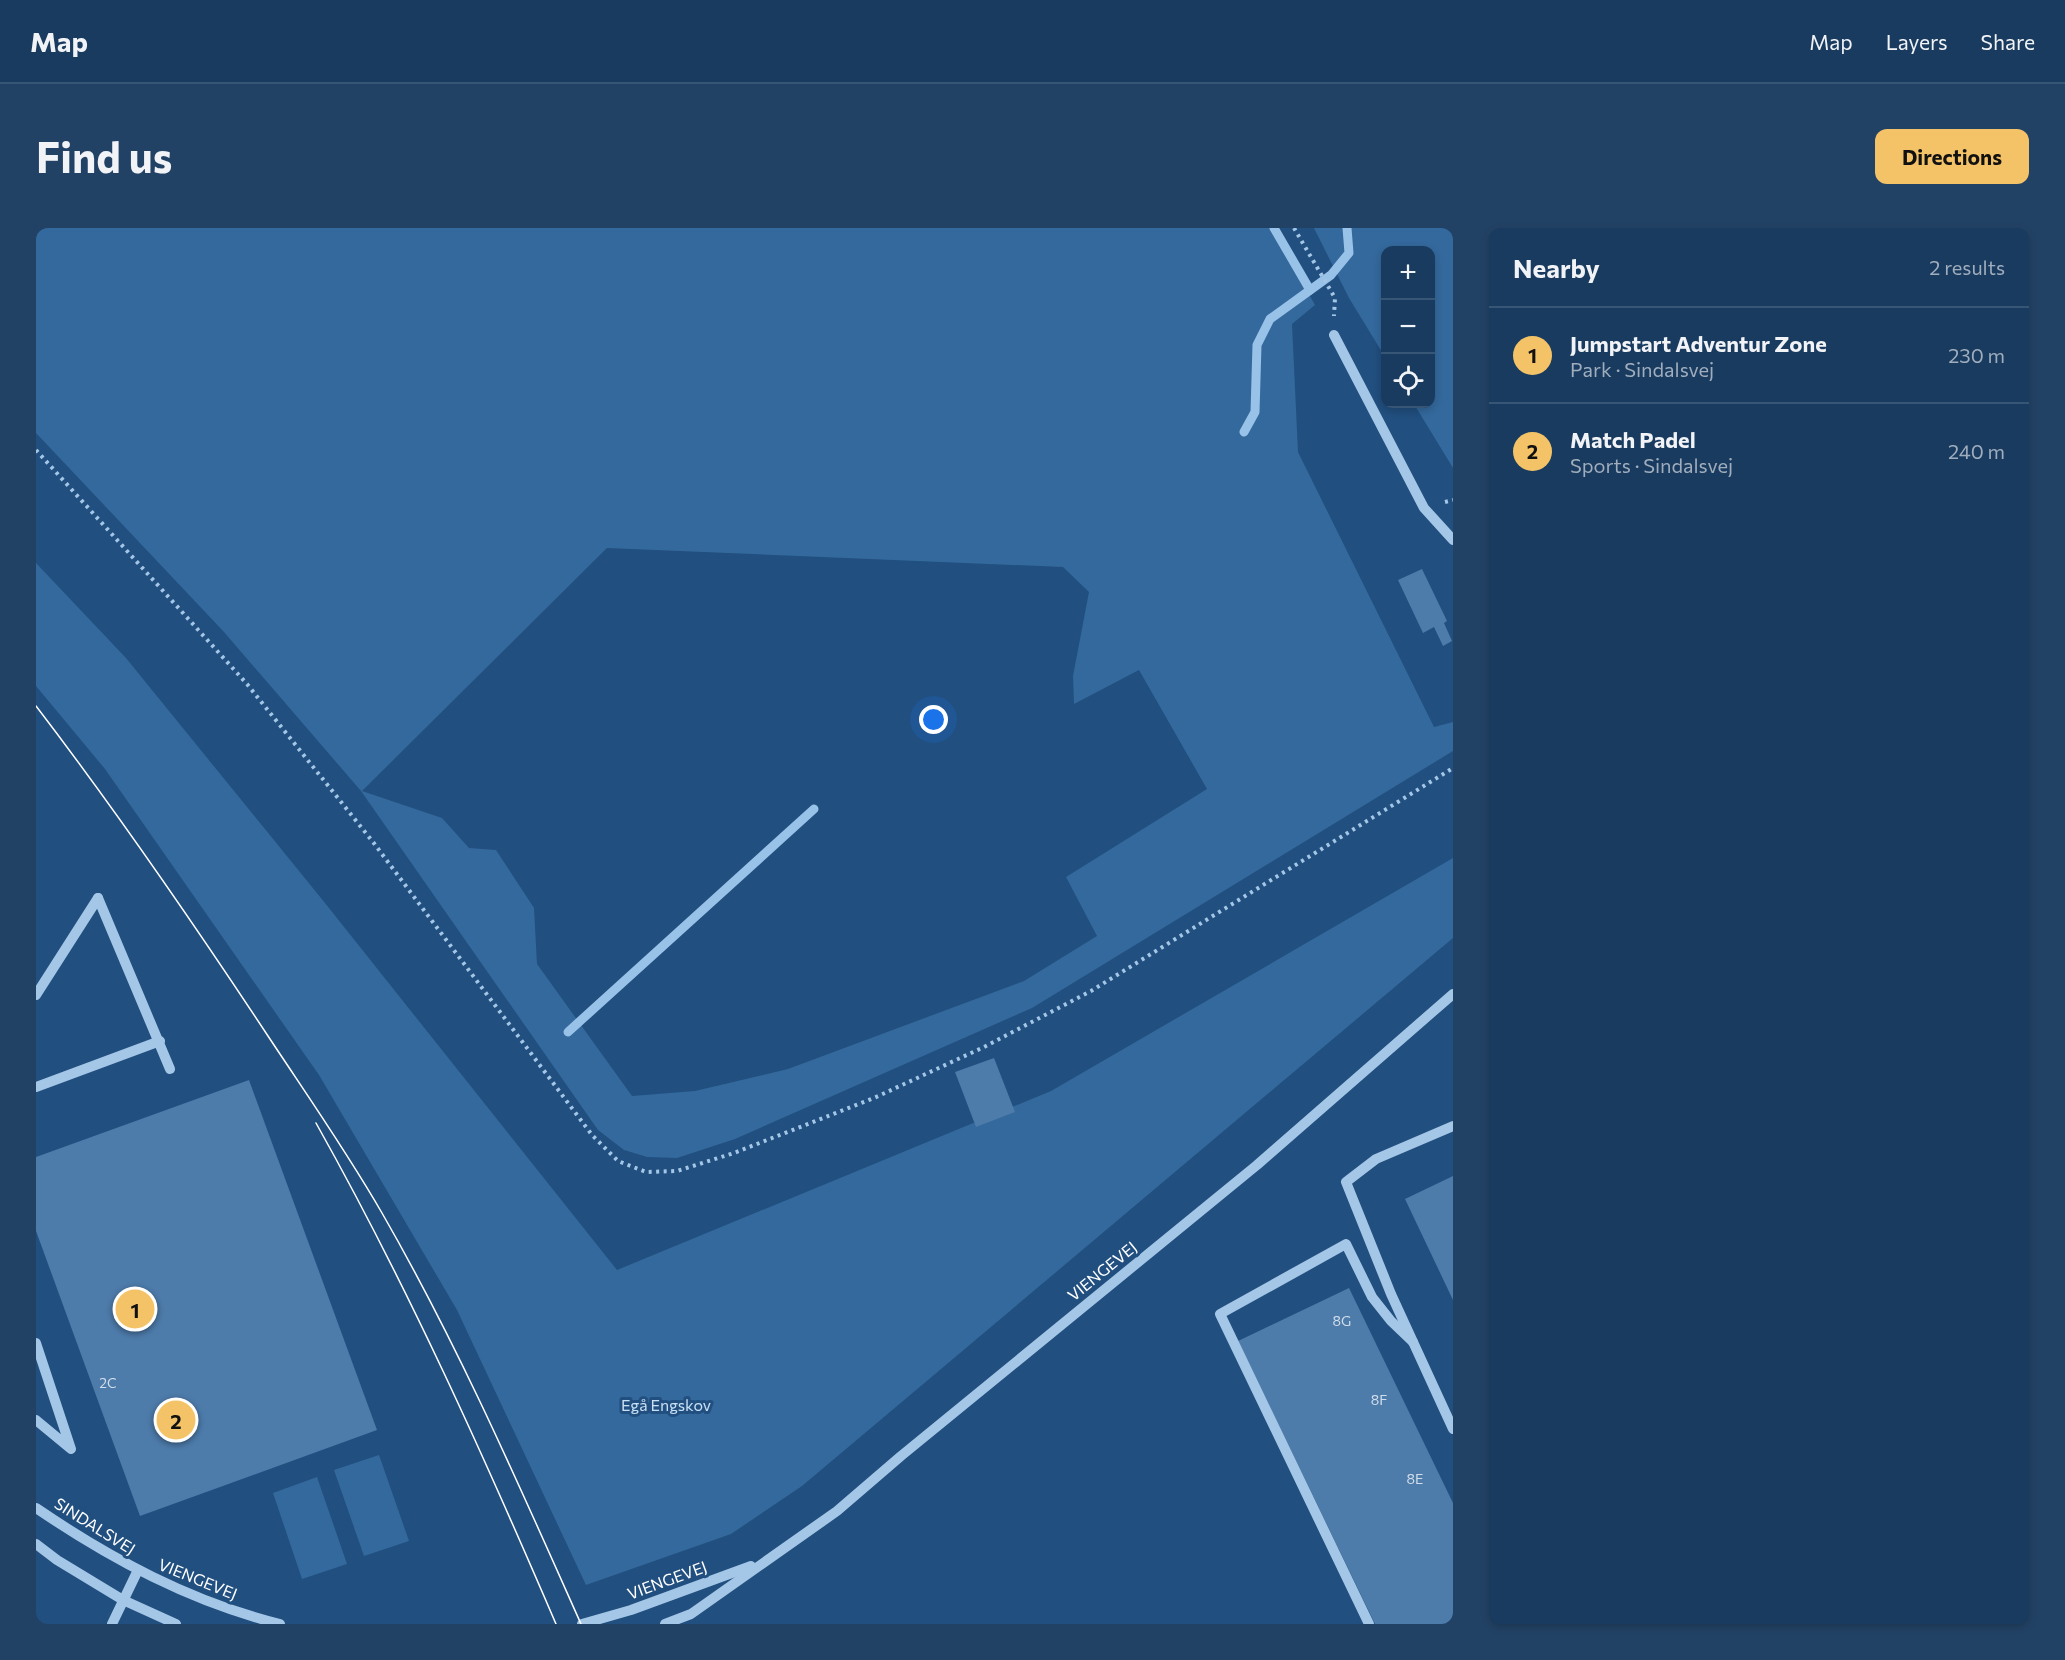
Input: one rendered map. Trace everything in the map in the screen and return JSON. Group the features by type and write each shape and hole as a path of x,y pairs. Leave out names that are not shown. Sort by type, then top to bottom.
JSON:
{"street":[{"path":"1334,335 1424,508 1453,540"},
{"path":"36,995 98,898 170,1069"},
{"name":"VIENGEVEJ","path":"665,1624 691,1614 837,1511 1257,1165 1453,994"},
{"path":"36,1087 160,1041"},
{"path":"1453,1126 1376,1159 1347,1182 1391,1294 1453,1429"},
{"path":"1369,1624 1220,1314 1346,1244 1372,1297 1391,1321 1413,1342"},
{"path":"36,1343 71,1449 36,1420"},
{"name":"SINDALSVEJ","path":"36,1508 76,1535 138,1570"},
{"path":"36,1544 57,1560 123,1600 176,1624"},
{"name":"VIENGEVEJ","path":"582,1624 631,1610 763,1562"},
{"name":"VIENGEVEJ","path":"112,1624 138,1570 197,1598 280,1624"}],"path":[{"path":"1294,228 1332,293"},
{"path":"36,450 247,684 373,842 592,1135 618,1161 646,1172 677,1171 734,1153 874,1098 984,1047 1091,991 1453,768"}],"green space":[{"path":"36,228 1272,228 1315,305 1292,324 1298,452 1434,727 1453,722 1453,751 1032,1008 735,1139 677,1158 647,1157 624,1150 598,1130 361,791 224,632 36,433","holes":["607,548 1063,567 1089,592 1073,676 1074,704 1139,670 1207,789 1066,877 1097,936 1024,981 788,1069 695,1091 632,1096 537,964 534,908 496,850 469,848 442,818 362,791"]},
{"path":"1314,228 1453,228 1453,468 1416,408 1435,408 1435,246 1381,246 1381,350 1349,298"},
{"name":"Egå Engskov","path":"36,563 126,658 325,903 617,1270 1051,1091 1453,858 1453,938 802,1486 731,1534 586,1585 457,1310 319,1075 105,769 36,686"},
{"path":"379,1455 409,1541 364,1556 334,1470"},
{"path":"317,1477 347,1564 302,1579 273,1493"}],"building":[{"path":"1422,569 1447,621 1444,623 1452,641 1443,646 1434,627 1423,633 1398,580"},
{"path":"994,1058 1015,1112 976,1127 955,1072"},
{"path":"249,1080 377,1430 140,1516 36,1231 36,1157"},
{"path":"1453,1176 1453,1300 1405,1199"},
{"path":"1349,1288 1453,1503 1453,1624 1375,1624 1238,1341"}],"waterway":[{"path":"1274,228 1310,290"},
{"path":"1244,432 1255,412 1257,345 1270,319 1331,275 1349,253 1347,228"},
{"path":"568,1032 814,809"}],"tram line":[{"path":"36,706 184,911 369,1190 462,1364 581,1624"},
{"path":"316,1123 382,1246 443,1370 556,1624"}],"place":[{"name":"Jumpstart Adventur Zone","path":"135,1309"},
{"name":"Match Padel","path":"176,1420"}]}
